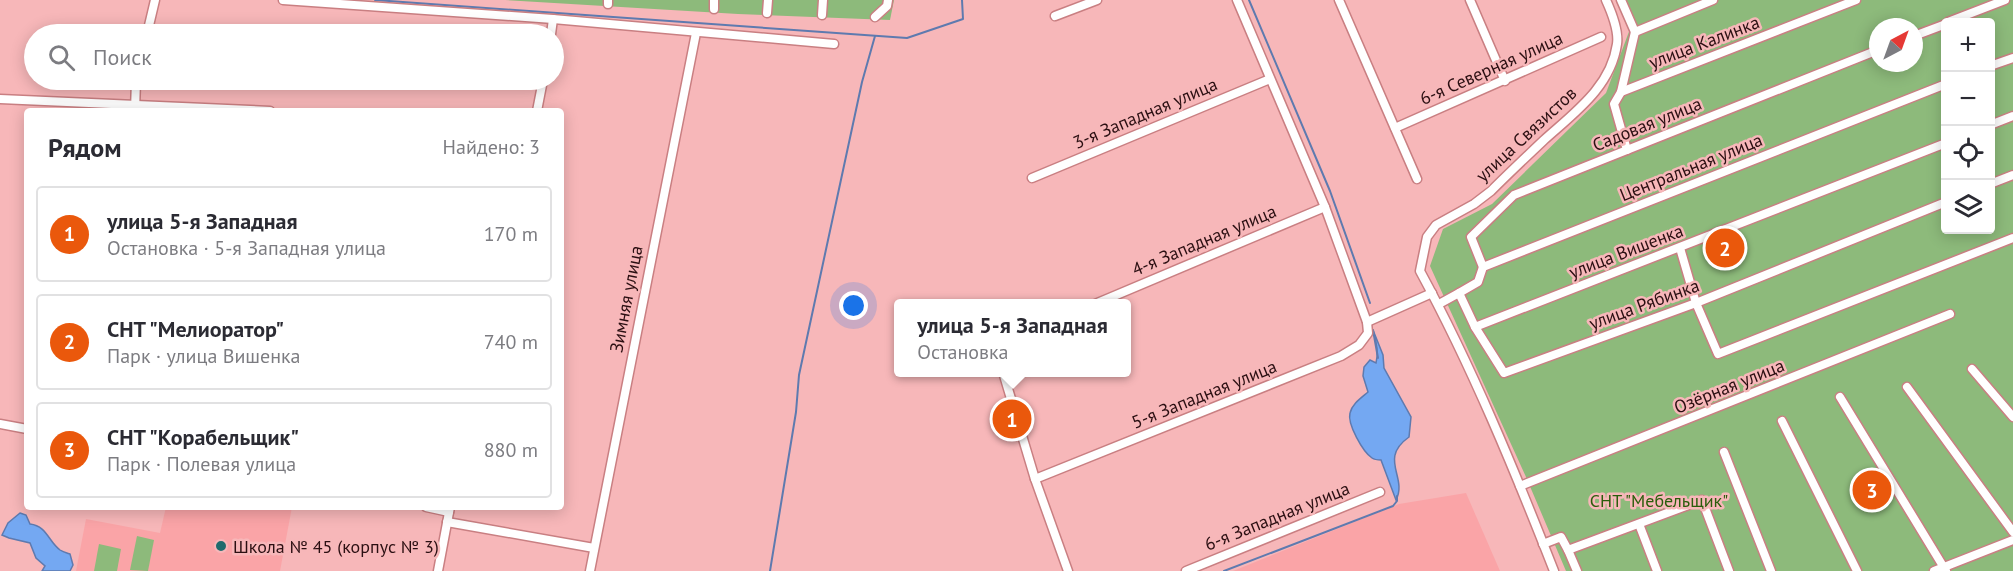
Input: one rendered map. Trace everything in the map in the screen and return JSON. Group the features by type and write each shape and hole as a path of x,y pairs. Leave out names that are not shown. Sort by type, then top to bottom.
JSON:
{"street":[{"path":"149,24 155,0"},
{"path":"283,0 553,19 834,44"},
{"path":"768,0 768,13"},
{"path":"822,15 823,0"},
{"path":"875,17 887,6 888,0"},
{"path":"1055,16 1097,0"},
{"path":"1237,0 1325,207 1367,322 1432,293 1439,304 1520,486 1554,571"},
{"path":"1339,0 1417,179"},
{"path":"1470,0 1505,81"},
{"name":"улица Связистов","path":"1432,293 1420,271 1427,237 1436,225 1474,204 1491,191 1588,100 1602,82 1613,60 1618,42 1606,0"},
{"path":"1621,0 1635,32 1621,92 1614,104 1627,150"},
{"path":"1635,32 1713,0"},
{"name":"улица Калинка","path":"1621,92 1856,0"},
{"path":"1960,18 2005,0"},
{"path":"552,24 553,19"},
{"path":"1923,32 1941,25"},
{"name":"Зимняя улица","path":"590,571 696,33"},
{"name":"6-я Северная улица","path":"1395,128 1601,37"},
{"name":"Садовая улица","path":"1483,267 1471,237 1514,195 1869,54"},
{"path":"1995,64 2013,58"},
{"name":"3-я Западная улица","path":"1032,178 1270,79"},
{"name":"Центральная улица","path":"1483,267 1941,86"},
{"path":"135,108 136,90"},
{"path":"538,108 541,90"},
{"path":"0,99 135,108 224,108"},
{"path":"1995,123 2013,116"},
{"name":"улица Вишенка","path":"1475,327 1941,145"},
{"path":"1995,182 2013,175"},
{"name":"улица Рябинка","path":"1475,327 1504,373 1696,303 1941,204"},
{"name":"4-я Западная улица","path":"1105,299 1325,207"},
{"name":"Озёрная улица","path":"1696,303 1718,354 2013,238"},
{"path":"1680,248 1696,303"},
{"path":"1439,304 1478,282 1483,267"},
{"path":"1459,293 1475,327"},
{"name":"Озёрная улица","path":"1520,486 1950,314"},
{"name":"5-я Западная улица","path":"1035,479 1341,356 1359,345 1368,333 1367,322"},
{"path":"1972,369 2013,417"},
{"path":"1004,377 1035,479 1068,571"},
{"path":"1908,387 2013,532"},
{"path":"1840,397 1945,569"},
{"path":"1782,421 1857,571"},
{"path":"0,424 24,428"},
{"path":"1724,452 1771,571"},
{"name":"6-я Западная улица","path":"1186,571 1380,492"},
{"path":"1568,550 1702,500 1730,571"},
{"path":"438,571 450,510"},
{"path":"447,522 594,548"},
{"path":"1639,524 1658,571"},
{"path":"1543,544 1561,537 1577,571"},
{"path":"1934,571 1945,569 2013,540"}],"shaded area":[{"path":"1466,493 1500,571 1233,571 1399,504"},
{"path":"165,510 291,510 280,571 76,571 86,519 160,533"}],"green space":[{"path":"505,0 894,0 890,20 738,14"},
{"name":"СНТ \"Мебельщик\"","path":"1616,0 2013,0 2013,571 1566,571 1430,266 1443,229 1492,204 1606,93 1630,29"},
{"path":"137,536 154,540 148,571 130,570"},
{"path":"99,544 121,549 117,571 94,571"}],"water":[{"path":"1373,330 1383,355 1384,368 1411,417 1409,437 1400,445 1394,461 1399,484 1396,500 1381,460 1373,459 1364,450 1356,437 1350,418 1350,413 1357,401 1368,392 1363,376 1364,367 1370,360 1376,363 1377,351"},
{"path":"20,513 26,515 30,524 44,531 60,550 70,554 73,565 70,571 42,571 45,566 36,558 30,543 2,535 8,523"}],"waterway":[{"path":"375,0 907,38 963,19 962,0"},
{"path":"1249,0 1330,191 1370,303"},
{"path":"770,571 796,412 799,375 862,82 875,36"},
{"path":"1373,330 1378,358"},
{"path":"1224,571 1393,506 1397,501 1397,496"}],"place":[{"name":"СНТ \"Мелиоратор\"","path":"1725,248"},
{"name":"улица 5-я Западная","path":"1012,419"},
{"name":"СНТ \"Корабельщик\"","path":"1872,490"},
{"name":"Школа № 45 (корпус № 3)","path":"221,546"}]}
